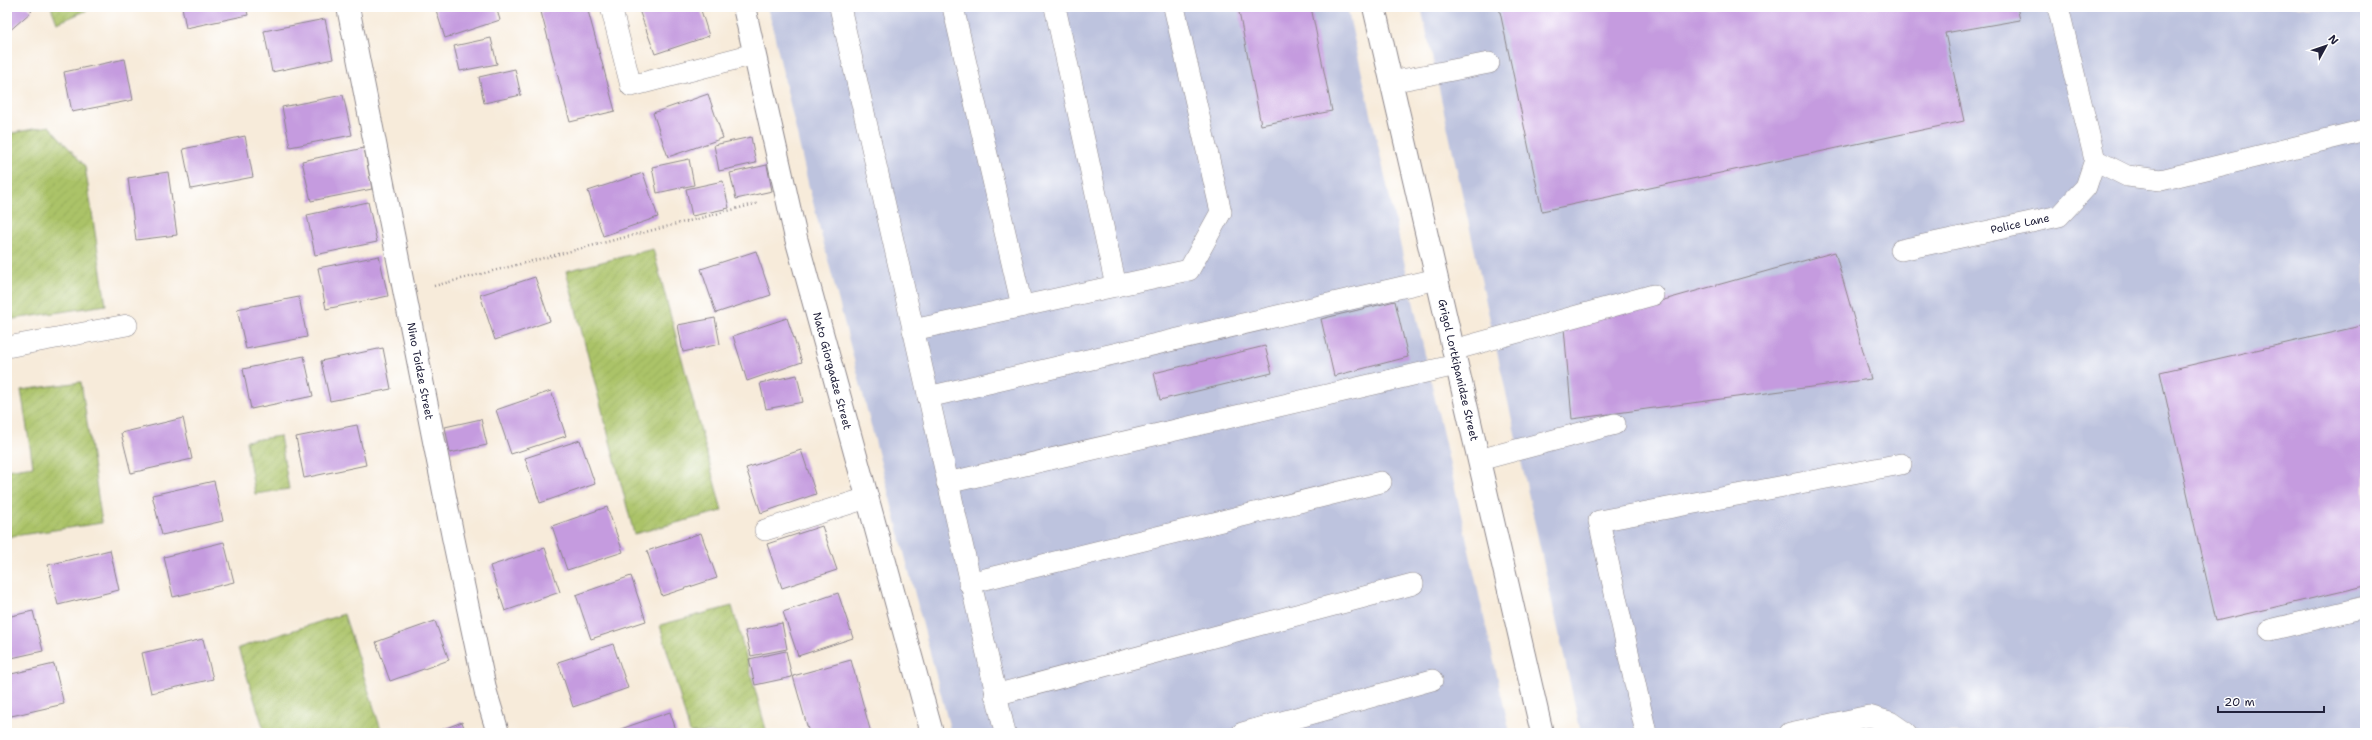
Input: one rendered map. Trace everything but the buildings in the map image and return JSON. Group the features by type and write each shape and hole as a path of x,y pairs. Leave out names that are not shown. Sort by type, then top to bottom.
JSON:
{"street":[{"name":"Nino Toidze Street","path":"348,7 486,693 498,733"},
{"name":"Nato Giorgadze Street","path":"744,7 796,238 932,733"},
{"name":"Grigol Lortkipanidze Street","path":"1374,7 1542,733"}],"lane":[{"path":"611,7 631,86 754,54"},
{"path":"840,7 969,583 1005,733"},
{"path":"954,7 1022,306"},
{"path":"1055,7 1116,286"},
{"path":"913,330 1189,270 1221,212 1174,7"},
{"path":"2058,7 2095,160 2127,176 2161,180 2365,130"},
{"path":"1391,82 1489,63"},
{"name":"Police Lane","path":"1901,250 2059,216 2086,187 2095,160"},
{"path":"928,397 1437,279"},
{"path":"947,483 1455,357 1653,295"},
{"path":"7,347 127,326"},
{"path":"1479,460 1615,424"},
{"path":"1646,733 1599,521 1901,464"},
{"path":"969,583 1381,482"},
{"path":"765,530 867,498"},
{"path":"995,695 1413,584"},
{"path":"2270,630 2365,607"},
{"path":"1242,733 1432,680"},
{"path":"1790,733 1869,716 1890,722 1906,733"}],"path":[{"path":"405,294 786,196"}],"shaded area":[{"path":"768,7 1347,7 1510,733 951,733 808,183"},
{"path":"1421,7 2365,7 2365,733 1581,733"}],"green space":[{"path":"51,7 95,7 57,23"},
{"path":"49,126 85,166 106,305 7,320 7,134"},
{"path":"653,249 722,511 634,534 566,271"},
{"path":"81,382 102,523 7,537 7,470 33,466 21,390"},
{"path":"280,436 289,489 255,494 246,441"},
{"path":"732,606 767,733 690,733 660,625"},
{"path":"344,614 382,733 265,733 238,648"}]}
